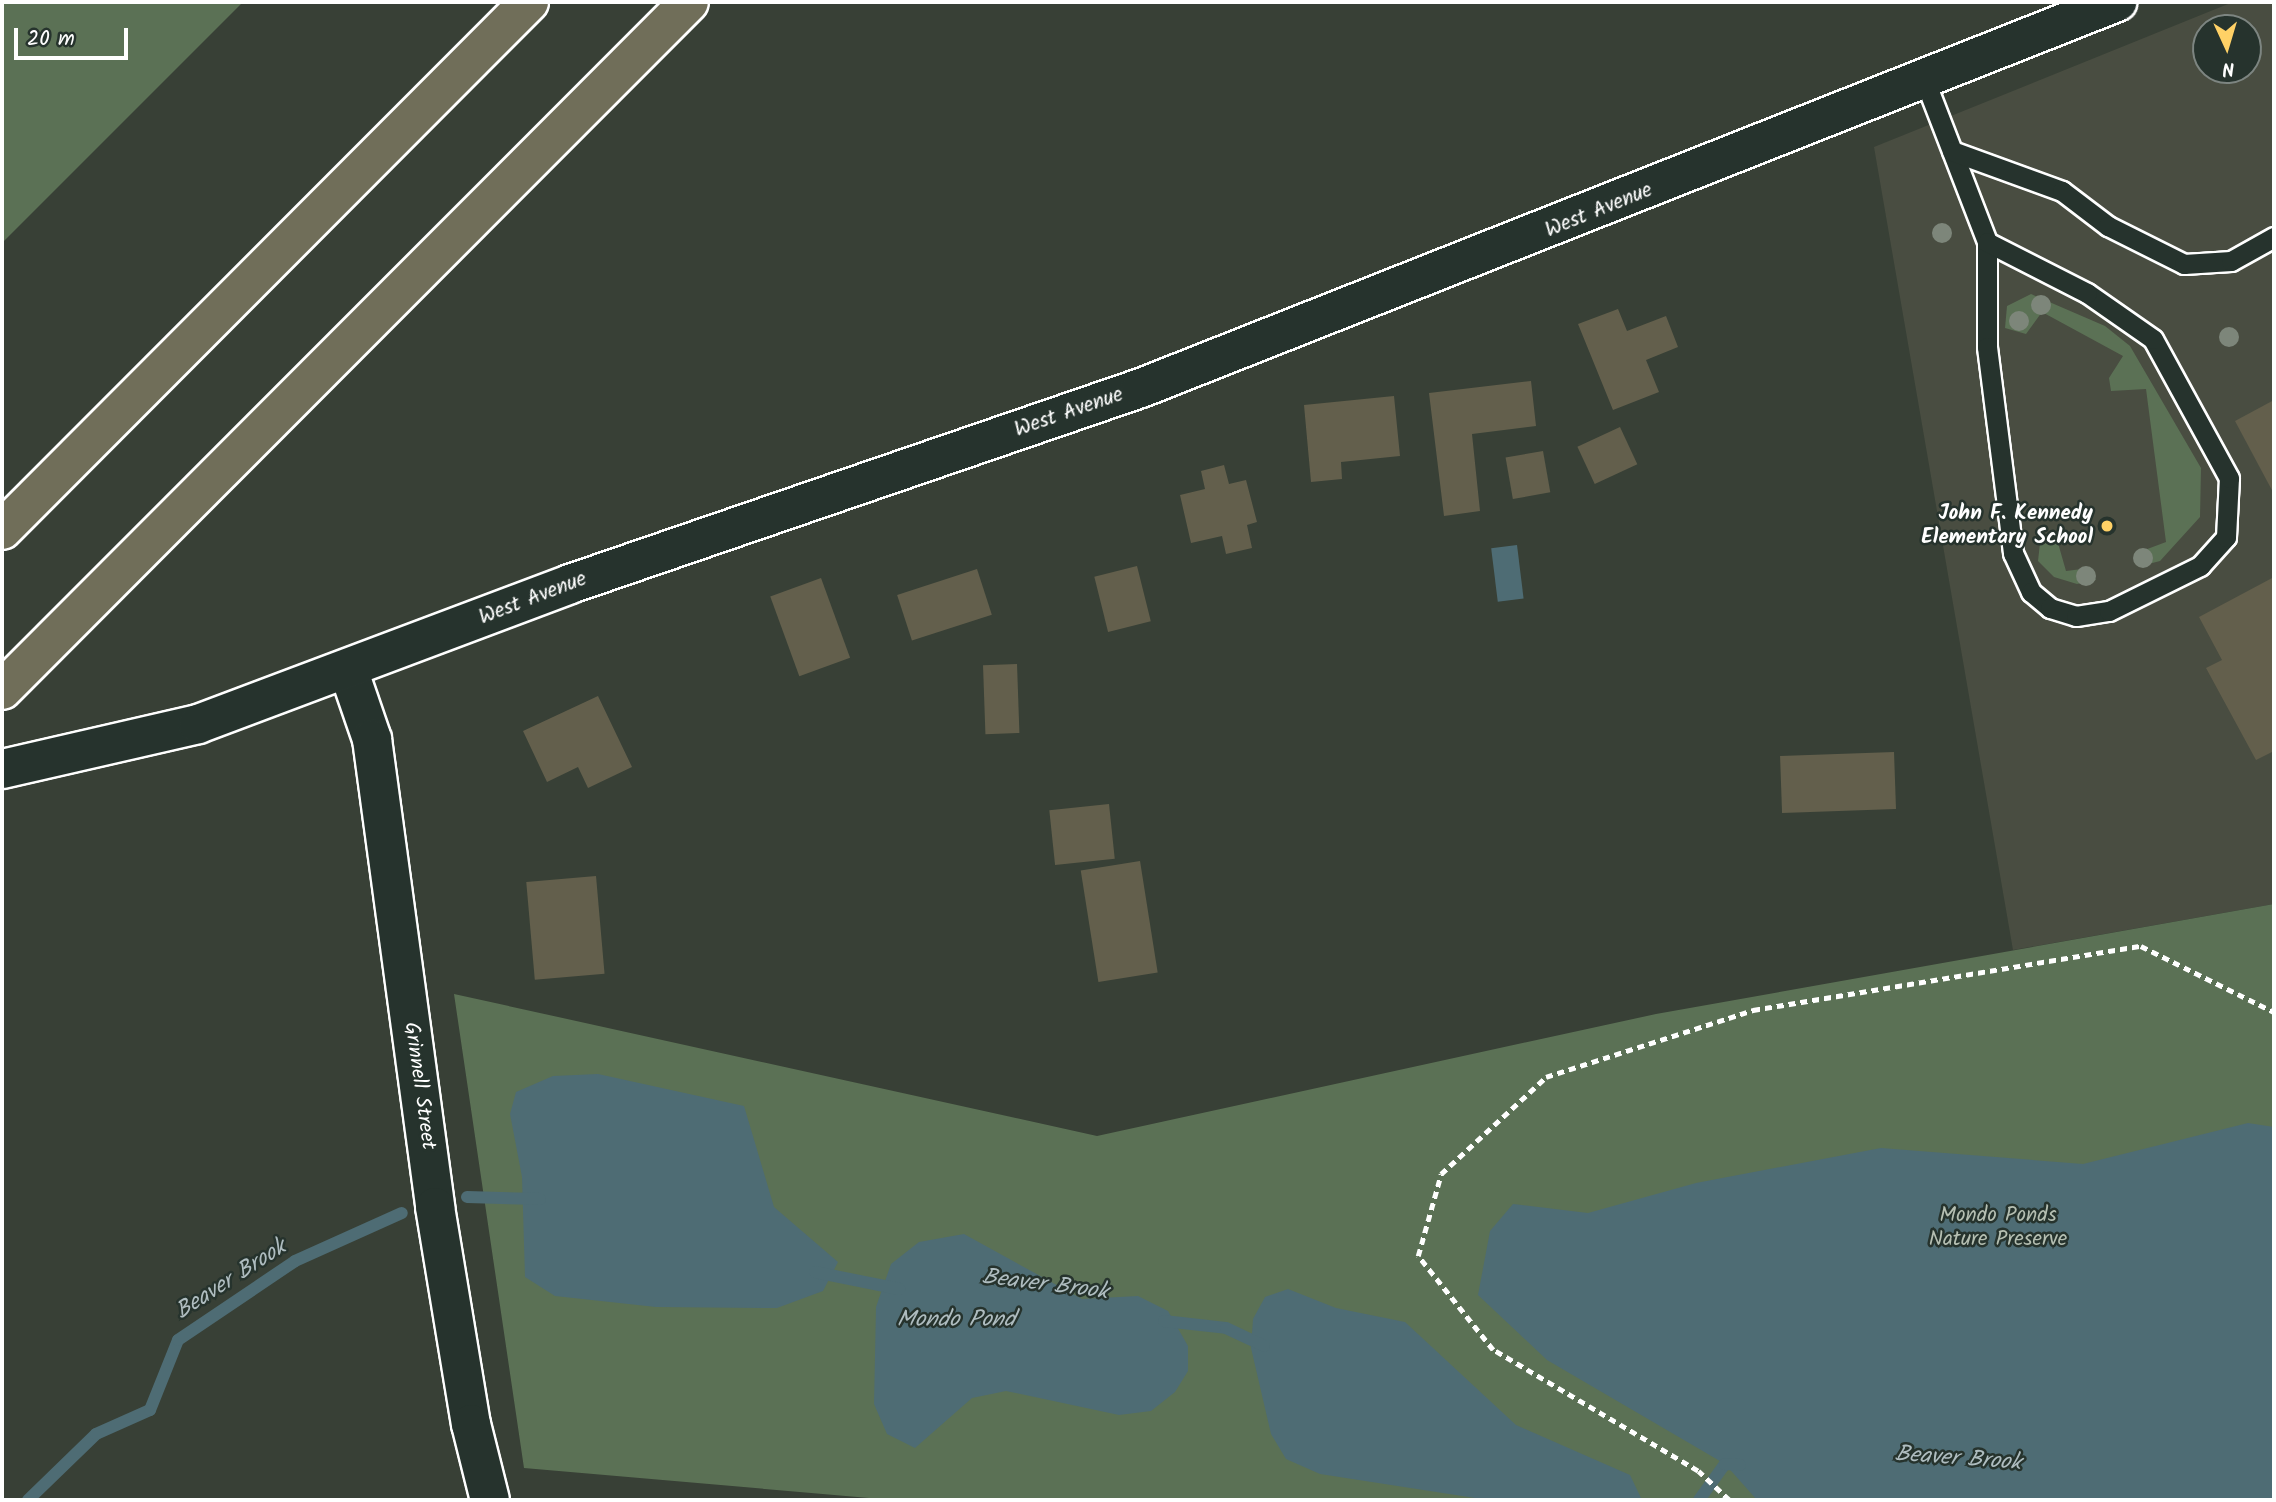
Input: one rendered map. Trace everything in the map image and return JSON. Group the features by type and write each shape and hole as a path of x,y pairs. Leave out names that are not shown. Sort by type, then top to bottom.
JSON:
{"highway":[{"path":"2,530 529,2"},
{"path":"2,690 689,2"}],"street":[{"name":"West Avenue","path":"2,769 198,723 349,672 570,584 1287,335 2117,2"},
{"name":"Grinnell Street","path":"349,672 372,739 435,1207 471,1423 490,1500"}],"lane":[{"path":"1925,81 1987,242 1987,347 2013,553 2032,592 2050,608 2076,616 2109,611 2200,566 2226,537 2230,478 2154,339 2096,299 1987,242"},
{"path":"1952,151 2063,191 2108,226 2184,264 2231,261 2274,237"}],"path":[{"path":"1729,1500 1726,1492 1698,1471 1493,1350 1418,1256 1441,1174 1546,1077 1753,1010 2141,946 2274,1012"}],"shaded area":[{"name":"John F. Kennedy Elementary School","path":"2233,2 2274,2 2274,904 2013,950 1874,147 2192,19 2192,84 2262,84 2262,14 2203,14"}],"green space":[{"path":"2,2 243,2 2,243"},
{"path":"2031,294 2105,326 2130,346 2201,468 2200,517 2160,561 2141,566 2134,554 2166,542 2146,389 2111,391 2109,378 2123,356 2042,312 2026,334 2005,328 2007,306"},
{"path":"2040,543 2058,543 2066,571 2090,568 2096,580 2077,584 2054,577 2038,561"},
{"name":"Mondo Ponds Nature Preserve","path":"2274,904 2274,1500 892,1500 524,1468 454,994 1097,1136 1656,1014"}],"water":[{"path":"1517,545 1524,599 1498,602 1491,548"},
{"path":"598,1074 744,1106 774,1207 838,1262 823,1291 777,1308 656,1307 555,1296 525,1277 522,1177 510,1114 516,1092 553,1076"},
{"path":"2248,1123 2274,1127 2274,1500 1757,1500 1725,1464 1547,1360 1478,1295 1490,1231 1513,1204 1588,1213 1696,1183 1881,1148 2083,1164"},
{"name":"Mondo Pond","path":"964,1234 1082,1299 1138,1296 1168,1311 1188,1346 1188,1371 1175,1392 1151,1411 1119,1415 1006,1391 972,1398 915,1448 887,1434 874,1404 876,1307 891,1264 919,1242"},
{"path":"1288,1289 1336,1308 1405,1322 1516,1425 1630,1475 1642,1500 1488,1500 1320,1474 1286,1459 1271,1434 1251,1348 1253,1319 1265,1297"}],"building":[{"path":"1618,309 1627,331 1666,316 1678,347 1646,360 1659,392 1613,410 1578,324"},
{"path":"1531,381 1536,426 1472,434 1480,511 1444,516 1429,393"},
{"path":"1394,396 1400,456 1341,462 1342,479 1311,482 1304,405"},
{"path":"2274,400 2274,494 2235,421"},
{"path":"1620,427 1637,464 1595,484 1577,447"},
{"path":"1543,451 1550,492 1513,499 1506,458"},
{"path":"1224,465 1229,484 1246,480 1257,522 1247,525 1252,548 1226,554 1222,536 1191,543 1180,495 1205,489 1201,471"},
{"path":"1137,566 1151,621 1108,632 1094,577"},
{"path":"977,569 992,615 912,641 897,595"},
{"path":"2274,577 2274,751 2256,760 2206,668 2222,660 2199,617"},
{"path":"821,578 850,658 799,676 770,596"},
{"path":"1017,664 1019,733 985,734 983,665"},
{"path":"598,696 632,767 588,788 578,767 547,782 523,731"},
{"path":"1894,752 1896,809 1782,813 1780,756"},
{"path":"1109,804 1115,859 1055,865 1049,810"},
{"path":"1140,861 1158,973 1098,982 1081,870"},
{"path":"596,876 605,974 535,980 526,882"}],"waterway":[{"name":"Beaver Brook","path":"467,1197 540,1199"},
{"name":"Beaver Brook","path":"28,1500 96,1434 150,1410 178,1340 295,1261 402,1213"},
{"name":"Beaver Brook","path":"815,1272 899,1289"},
{"name":"Beaver Brook","path":"1164,1321 1226,1328 1264,1346"},
{"name":"Beaver Brook","path":"1699,1500 1725,1464 1740,1465"}],"place":[{"name":"John F. Kennedy Elementary School","path":"2107,526"}]}
